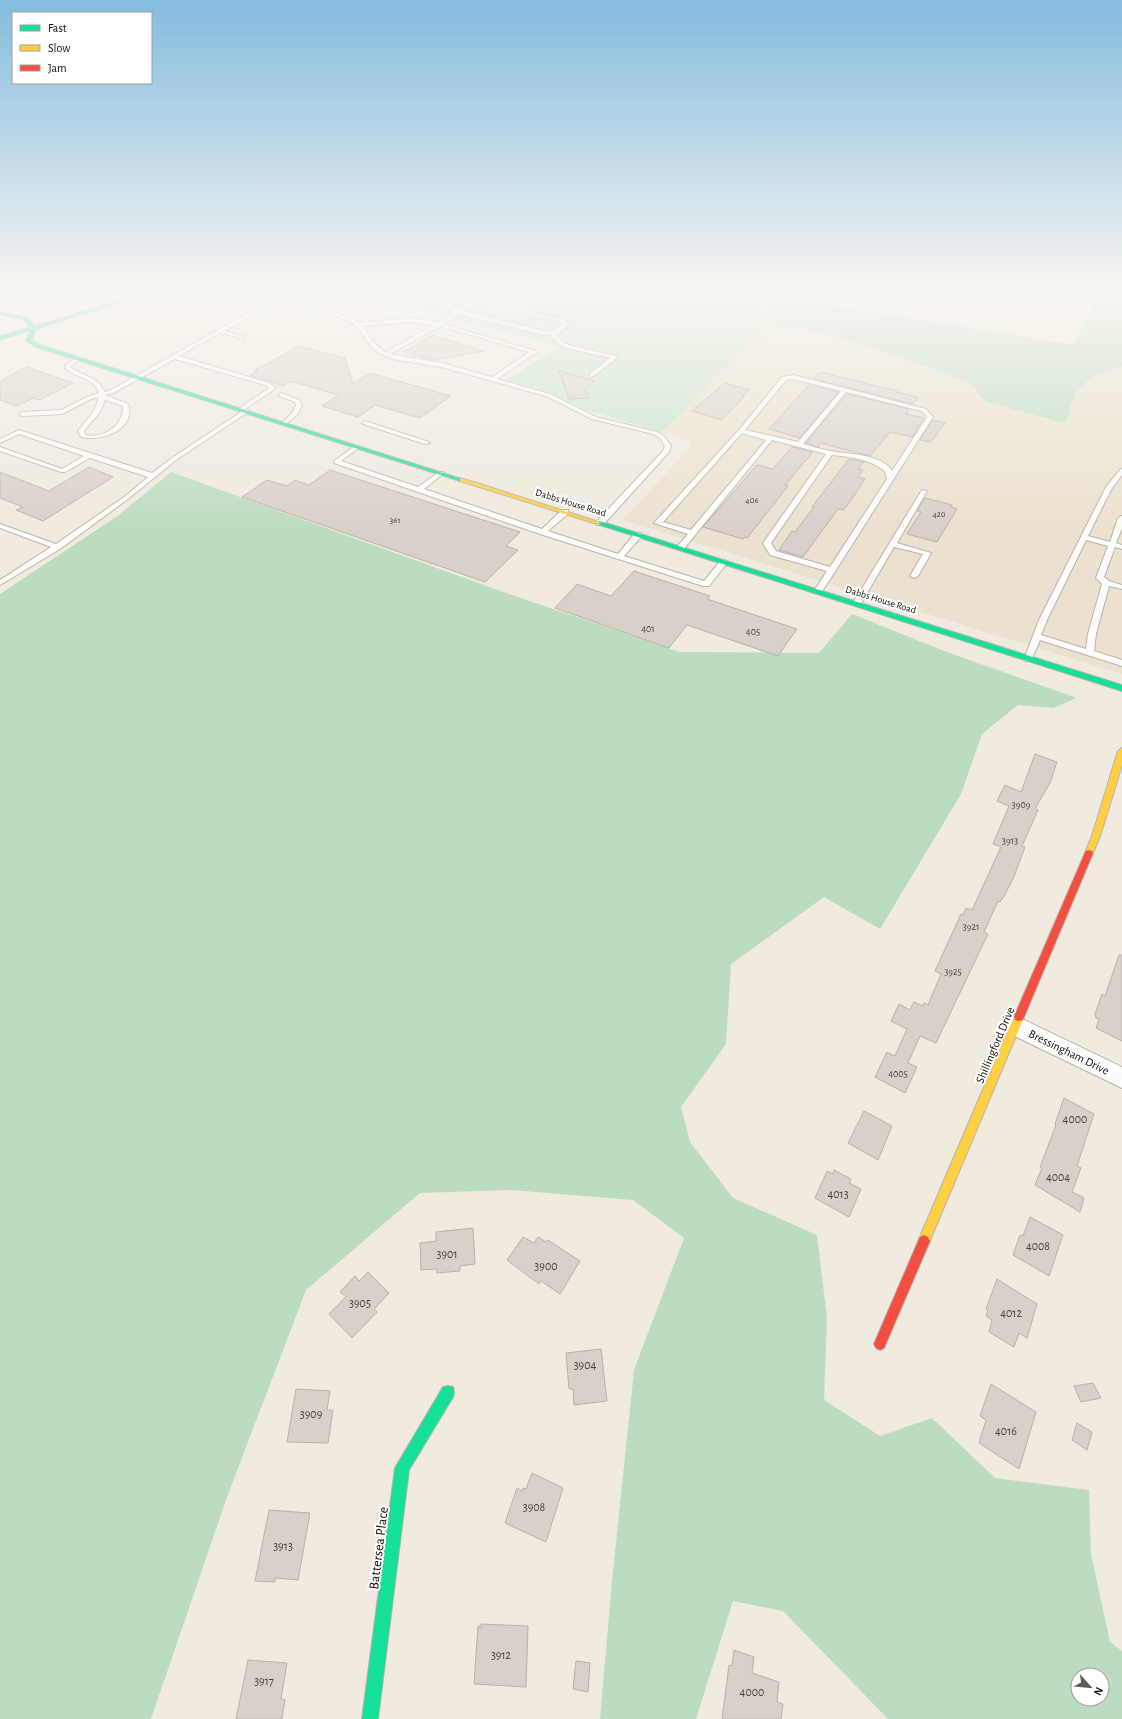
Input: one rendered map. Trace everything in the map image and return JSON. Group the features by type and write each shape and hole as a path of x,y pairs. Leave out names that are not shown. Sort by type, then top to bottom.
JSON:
{"street":[{"name":"Dabbs House Road","path":"114,369 1122,688"},
{"name":"Shillingford Drive","path":"880,1344 1117,785 1122,751"},
{"name":"Bressingham Drive","path":"1016,1026 1122,1078"},
{"name":"Battersea Place","path":"370,1719 402,1468 448,1392"}],"lane":[{"path":"69,369 95,382 102,396 102,405 81,431 83,436 91,438 107,435 121,423 126,414 126,405 102,396"},
{"path":"22,414 62,412 89,398 102,396 111,392 153,369"},
{"path":"2,579 57,547 174,459 273,388 267,384 217,369"},
{"path":"457,369 548,395 594,418 654,433 665,441 668,446 666,452 600,523"},
{"path":"493,379 508,369"},
{"path":"592,375 599,369"},
{"path":"692,533 658,523 741,430 784,378 793,377 924,410 930,417 818,592"},
{"path":"799,444 845,390"},
{"path":"280,395 297,402 299,405 296,414 284,423"},
{"path":"365,423 427,443"},
{"path":"741,430 877,462 888,470 890,480"},
{"path":"0,442 20,432 153,476"},
{"path":"680,548 770,438"},
{"path":"357,447 336,462 543,532 706,584 724,562"},
{"path":"0,449 63,472 89,456"},
{"path":"831,452 767,544 773,553 832,570"},
{"path":"1028,659 1043,620 1109,487 1122,471"},
{"path":"420,490 441,473"},
{"path":"857,603 924,492"},
{"path":"543,532 565,512"},
{"path":"1122,518 1100,578 1106,583 1122,587"},
{"path":"0,526 57,547"},
{"path":"620,556 638,535"},
{"path":"1084,537 1122,547"},
{"path":"893,544 927,553 914,576"},
{"path":"1090,653 1092,634 1106,583"},
{"path":"1037,636 1122,663"}],"shaded area":[{"path":"724,369 933,369 968,382 986,402 1065,423 1076,392 1090,378 1112,369 1122,369 1122,674 623,520 686,452 691,441 662,432"}],"green space":[{"path":"524,369 724,369 662,432 589,411 551,393 507,380"},
{"path":"933,369 1112,369 1090,378 1076,392 1065,423 986,402 968,382"},
{"path":"171,472 509,594 680,652 819,653 852,614 944,651 1077,698 1053,708 1018,705 982,734 961,794 880,929 824,897 731,964 726,1044 681,1107 690,1142 733,1198 817,1235 827,1318 824,1400 880,1436 932,1418 995,1478 1089,1490 1091,1554 1110,1642 1122,1651 1122,1719 888,1719 783,1611 733,1601 696,1719 600,1719 612,1581 634,1370 684,1238 633,1200 511,1190 420,1193 306,1290 227,1497 151,1719 0,1719 0,594 119,515"}],"building":[{"path":"23,369 33,369 73,383 39,400 34,398 16,406 0,400 0,381"},
{"path":"348,369 353,384 370,373 451,396 420,418 375,405 358,417 322,406 339,395 291,381 284,386 250,375 258,371 255,370"},
{"path":"559,371 594,381 585,388 589,398 569,399"},
{"path":"820,372 918,397 913,404 814,379"},
{"path":"725,383 749,390 721,420 692,411"},
{"path":"809,385 838,392 800,438 769,429"},
{"path":"847,394 909,409 906,414 924,418 912,437 890,432 870,456 820,443 818,447 806,443"},
{"path":"933,420 945,423 931,442 920,440"},
{"path":"792,447 813,452 785,485 788,486 747,538 745,537 743,539 703,527 757,465 773,469"},
{"path":"849,459 864,462 858,469 863,470 858,477 865,479 847,506 843,510 838,509 803,557 779,550 792,531 795,532 814,507 812,507"},
{"path":"89,467 113,477 43,521 16,510 23,507 0,498 0,472 49,491"},
{"path":"330,470 520,532 506,546 518,550 485,582 242,497 267,480 287,486 295,480 309,485"},
{"path":"925,498 952,505 951,507 957,509 937,542 907,534 921,512 917,511"},
{"path":"634,571 710,596 707,599 797,629 778,656 687,625 669,648 555,608 577,584 611,596"},
{"path":"1035,754 1057,762 1050,783 1035,809 1038,810 1022,846 1025,847 1013,879 1000,902 998,901 984,932 988,934 936,1043 920,1036 908,1063 917,1067 905,1093 875,1077 887,1052 895,1056 907,1029 891,1021 899,1004 910,1010 914,1002 923,1006 924,1003 928,1005 941,974 935,971 961,914 963,915 966,908 972,910 1001,847 993,844 1009,806 997,801 1005,785 1021,792"},
{"path":"1119,955 1122,955 1122,1041 1096,1028 1099,1019 1096,1018 1095,1014 1102,994 1105,996"},
{"path":"1064,1098 1094,1114 1077,1166 1081,1168 1072,1192 1084,1198 1080,1212 1035,1185 1042,1168 1040,1167 1056,1125 1055,1124"},
{"path":"864,1111 892,1126 878,1160 848,1143"},
{"path":"834,1170 851,1179 849,1183 861,1189 849,1217 815,1198 827,1171 833,1174"},
{"path":"1030,1217 1063,1235 1049,1276 1013,1255 1020,1235 1023,1236"},
{"path":"473,1228 475,1264 460,1266 460,1271 437,1273 437,1269 421,1270 420,1243 436,1241 436,1232"},
{"path":"523,1237 534,1243 538,1237 546,1242 548,1240 580,1261 560,1294 541,1281 539,1284 507,1260"},
{"path":"368,1272 389,1293 374,1309 377,1312 352,1338 329,1314 346,1297 340,1292 355,1276 359,1281"},
{"path":"997,1279 1037,1304 1027,1338 1019,1333 1014,1347 989,1332 992,1320 986,1316 988,1310 986,1309"},
{"path":"601,1349 607,1401 574,1405 573,1389 569,1389 566,1353"},
{"path":"1093,1383 1101,1398 1081,1402 1074,1386"},
{"path":"991,1384 1036,1412 1019,1469 979,1443 986,1420 980,1416"},
{"path":"296,1389 330,1391 327,1410 333,1410 328,1443 287,1442"},
{"path":"1077,1423 1092,1432 1087,1450 1072,1440"},
{"path":"532,1473 563,1488 546,1542 505,1523 517,1488 523,1491 523,1488 526,1489"},
{"path":"269,1510 310,1513 298,1580 275,1578 275,1582 255,1581"},
{"path":"481,1624 528,1626 526,1687 474,1684 478,1626 481,1627"},
{"path":"734,1650 754,1657 752,1673 779,1682 777,1702 783,1704 781,1719 722,1719 729,1665 732,1666"},
{"path":"248,1660 287,1663 281,1699 285,1700 282,1719 236,1719"},
{"path":"576,1661 590,1663 588,1692 573,1689"}],"traffic: fast":[{"path":"111,369 462,480"},
{"path":"599,523 1122,688"},
{"path":"370,1719 402,1468 448,1392"}],"traffic: slow":[{"path":"462,480 599,523"},
{"path":"1089,853 1096,836 1122,751"},
{"path":"924,1241 1019,1017"}],"traffic: jam":[{"path":"1019,1017 1089,853"},
{"path":"880,1344 924,1241"}]}
